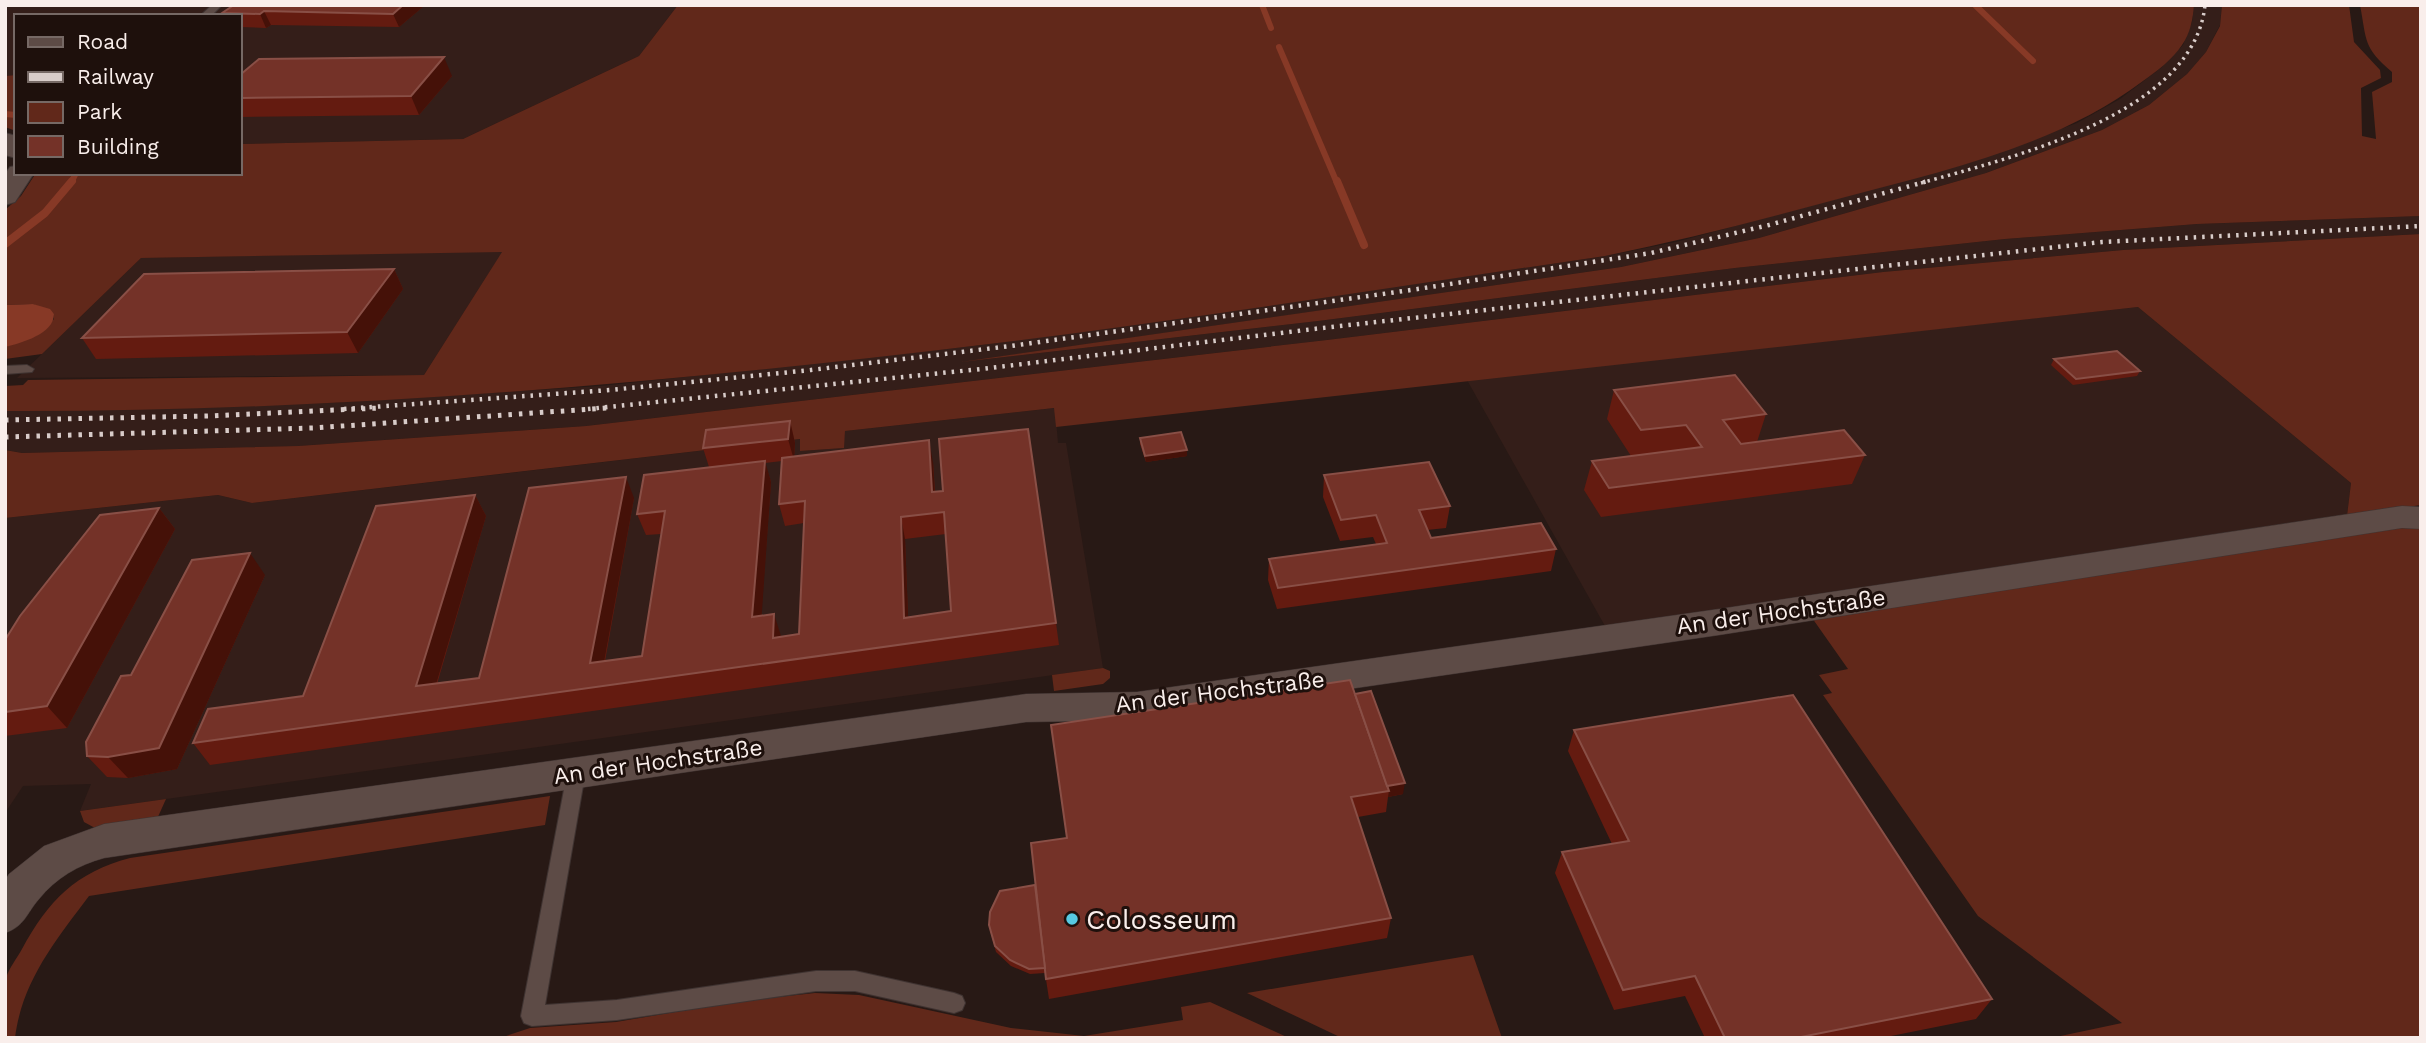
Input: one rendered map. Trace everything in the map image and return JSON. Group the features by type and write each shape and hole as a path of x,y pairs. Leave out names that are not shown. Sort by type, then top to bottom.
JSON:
{"main road":[{"path":"5,196 19,175"}],"street":[{"name":"An der Hochstraße","path":"5,915 28,882 44,867 61,854 81,846 1026,708 1138,706 1719,622 2402,517 2421,518"}],"lane":[{"path":"5,370 27,369"},
{"path":"576,774 531,1016 617,1010 816,981 855,981 954,1003"}],"shaded area":[{"path":"5,5 678,5 639,56 463,139 242,144 242,14 14,14 14,75 5,76"},
{"path":"2194,5 2222,5 2220,25 2206,52 2187,74 2149,105 2102,130 1986,173 1759,238 1621,267 970,361 1318,321 1735,268 2005,239 2197,224 2421,216 2421,234 2123,250 1883,272 586,426 298,446 22,453 5,450 5,411 327,403 600,386 983,345 1606,256 1676,242 1968,163 2077,123 2120,99 2162,67 2183,45 2192,22"},
{"path":"503,251 424,375 17,378 141,258"},
{"path":"33,304 50,309 54,314 53,321 36,336 5,347 5,305"},
{"path":"2138,307 2351,483 2347,516 1605,626 1467,380"},
{"path":"1055,408 1058,443 1066,443 1103,668 80,811 91,784 23,786 5,813 5,518 218,495 252,503 801,439 800,451 843,448 845,431"}],"green space":[{"path":"678,5 2194,5 2187,36 2164,65 2109,104 2036,140 1918,178 1605,256 1059,335 738,372 372,401 249,407 5,411 5,386 23,385 28,380 424,375 502,252 141,258 42,354 5,359 5,347 36,336 54,319 54,314 33,304 5,305 5,210 21,196 35,175 242,175 242,144 463,139 639,56"},
{"path":"2222,5 2349,5 2354,42 2380,70 2381,78 2361,88 2362,136 2376,139 2372,92 2392,82 2392,72 2371,50 2360,5 2421,5 2421,216 2197,224 2005,239 1735,268 1318,321 961,362 1621,267 1759,238 1986,173 2102,130 2149,105 2187,74 2206,52 2220,26"},
{"path":"14,75 14,130 5,127 5,76"},
{"path":"2421,234 2421,505 2347,516 2351,483 2138,307 1056,427 1054,408 845,431 844,448 800,451 800,439 252,503 218,495 5,518 5,450 22,453 298,446 586,426 1883,272 2123,250"},
{"path":"2421,525 2421,1038 2051,1038 2122,1023 1978,916 1823,695 1832,693 1819,675 1848,669 1810,615"},
{"path":"1103,668 1110,671 1110,678 1103,684 1054,691 1052,675"},
{"path":"550,796 545,825 89,896 42,962 25,998 15,1038 5,1038 3,992 9,971 53,903 79,880 94,871 130,858"},
{"path":"166,799 157,819 95,828 84,822 80,811"},
{"path":"1473,955 1502,1038 1342,1038 1247,993"},
{"path":"815,993 859,995 1011,1028 1084,1036 1183,1020 1181,1007 1210,1002 1289,1038 500,1038 530,1028 616,1022 740,1001"}],"building":[{"path":"234,5 403,5 393,14 264,11 260,14 222,13"},
{"path":"444,57 411,96 242,98 242,73 259,59"},
{"path":"394,269 347,332 82,338 144,274"},
{"path":"2117,351 2140,371 2076,379 2054,359"},
{"path":"1735,375 1766,414 1723,420 1741,444 1844,430 1865,455 1609,488 1592,461 1702,447 1686,425 1641,430 1614,390"},
{"path":"790,421 788,439 703,448 706,430"},
{"path":"1028,429 1056,623 193,743 208,709 303,696 376,506 475,495 416,686 479,678 529,488 626,477 590,663 642,656 665,511 637,514 644,475 765,461 752,617 774,614 773,638 799,634 805,501 779,504 782,458 929,440 932,492 943,491 939,439","holes":["944,512 951,611 904,618 901,517"]},
{"path":"1181,432 1187,450 1145,456 1140,438"},
{"path":"1429,462 1450,506 1419,510 1431,538 1541,523 1556,549 1278,588 1269,559 1387,543 1376,515 1341,520 1324,475"},
{"path":"159,508 47,706 5,712 5,640 20,616 100,515"},
{"path":"250,553 159,748 108,757 87,756 86,742 121,676 131,675 192,560"},
{"path":"1350,680 1389,791 1351,797 1391,918 1046,979 1031,843 1067,838 1051,725"},
{"path":"1371,691 1405,783 1387,786 1355,694"},
{"path":"1793,695 1992,999 1796,1038 1725,1038 1695,976 1623,990 1562,852 1629,841 1574,730"},
{"path":"1035,885 1045,968 1029,969 1010,960 995,946 989,925 990,912 1000,891"}],"waterway":[{"path":"1262,5 1271,28"},
{"path":"1975,5 2033,61"},
{"path":"1279,47 1337,183"},
{"path":"5,114 14,115"},
{"path":"72,181 75,175"},
{"path":"5,244 45,213 72,181"},
{"path":"1337,181 1364,245"}],"railway":[{"path":"1927,181 2047,145 2092,126 2134,103 2168,76 2193,43 2205,5"},
{"path":"344,409 610,390 811,370 1011,346 1411,290 1651,253 1769,225 1927,181"},
{"path":"1921,183 1927,181"},
{"path":"588,409 981,369 1322,328 2102,242 2421,226"},
{"path":"5,420 207,416 379,408"},
{"path":"5,437 313,428 607,408"}],"place":[{"name":"Colosseum","path":"1072,919"}]}
